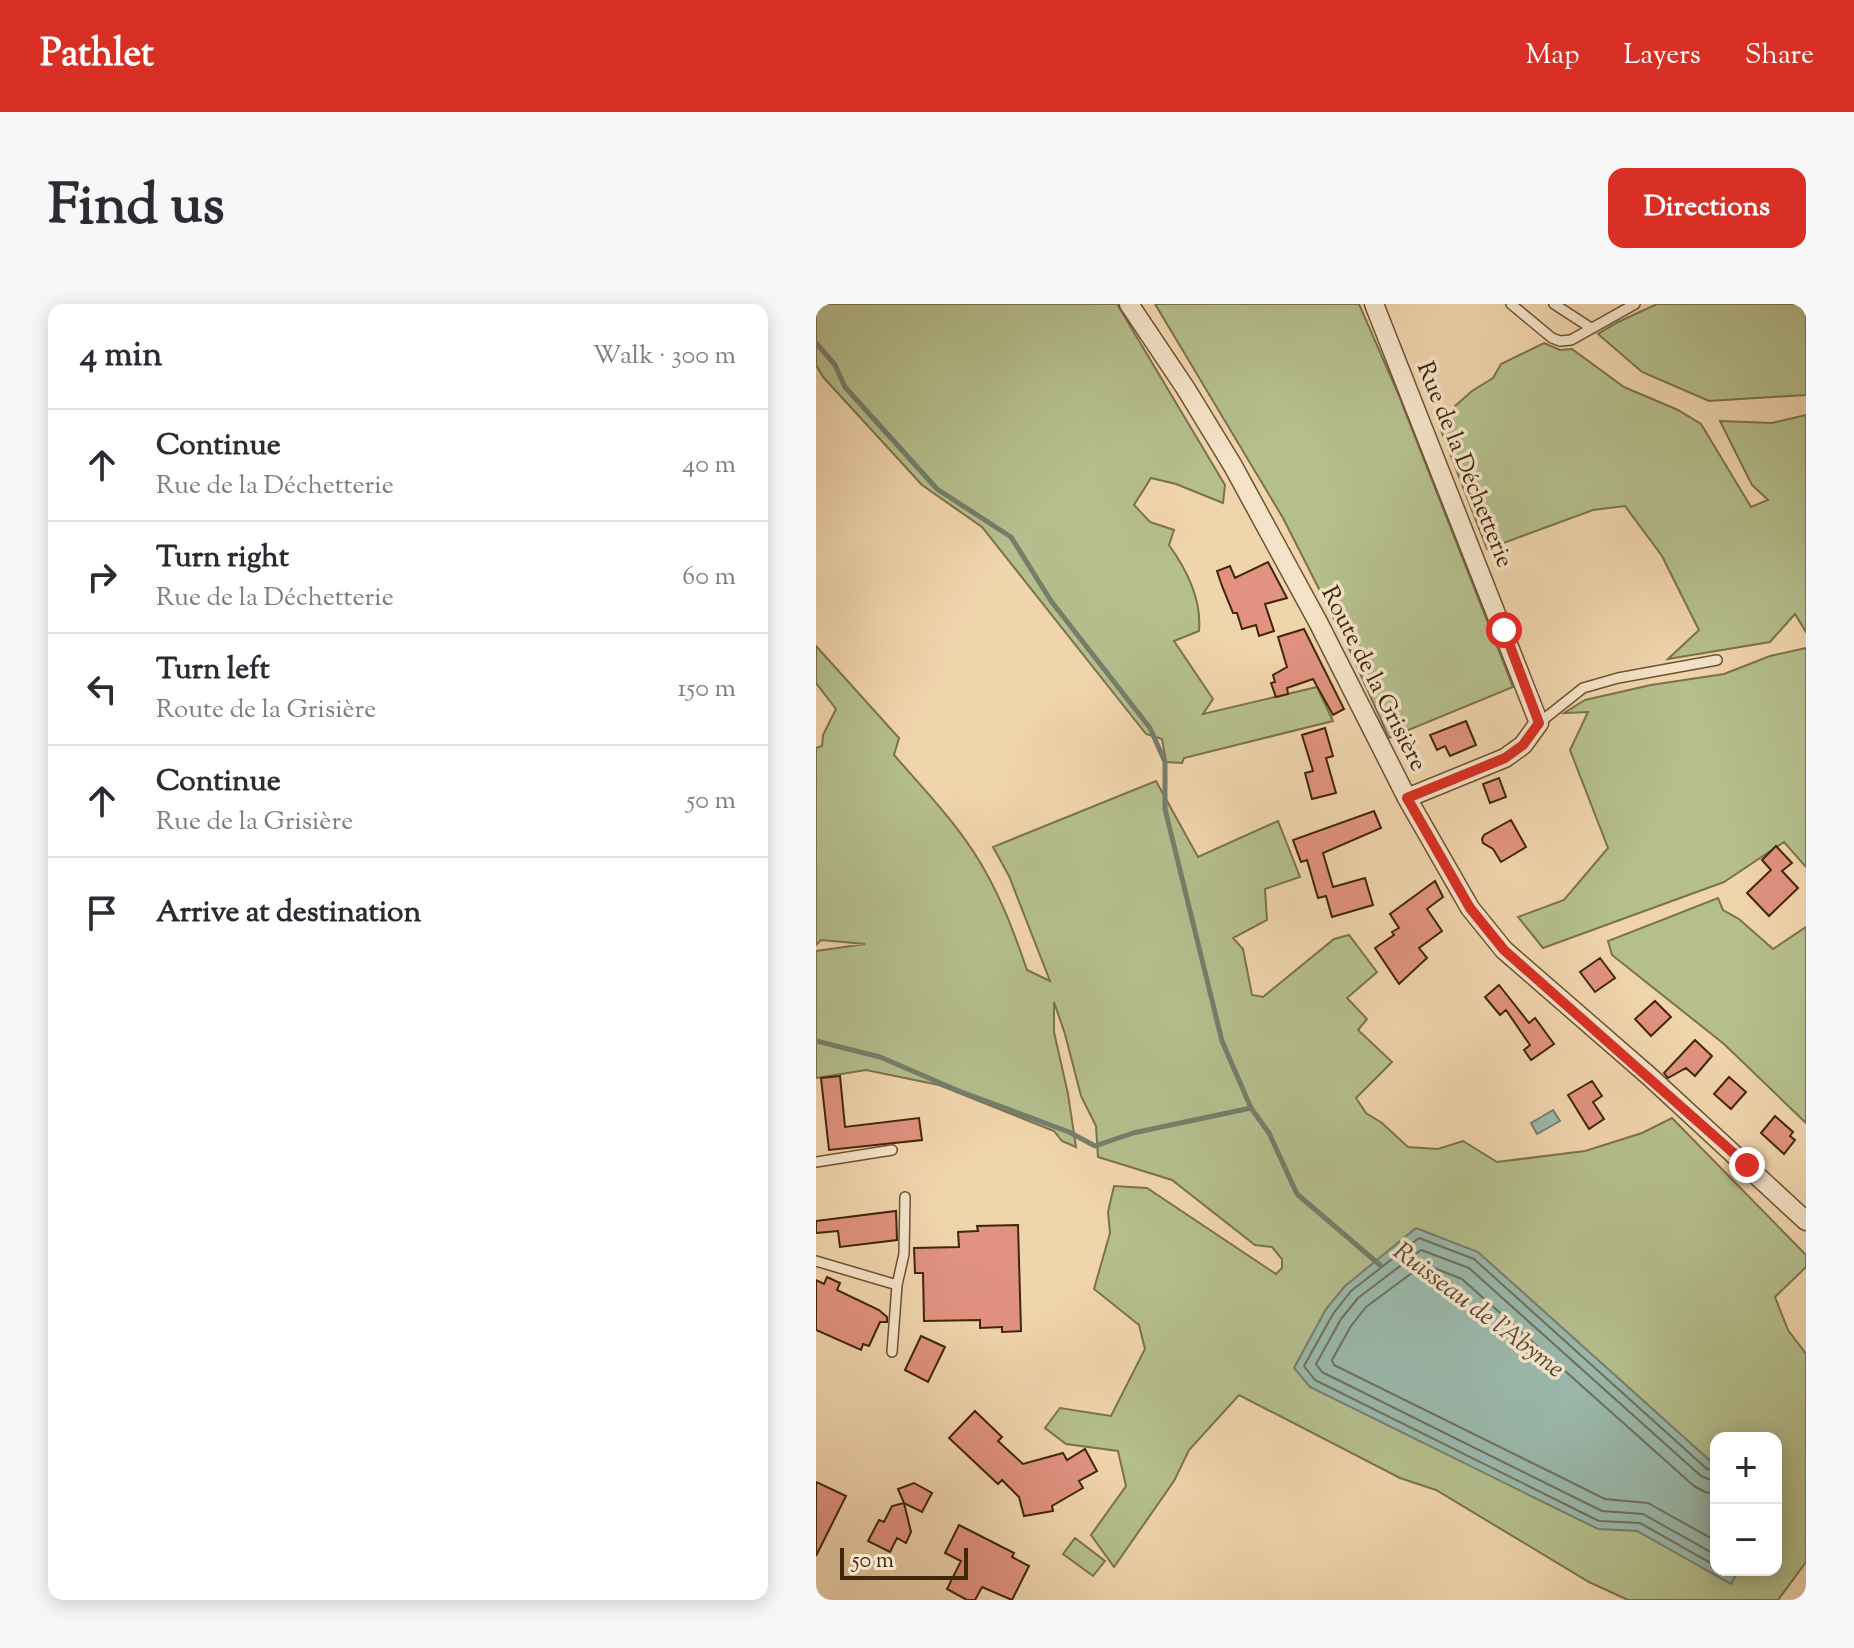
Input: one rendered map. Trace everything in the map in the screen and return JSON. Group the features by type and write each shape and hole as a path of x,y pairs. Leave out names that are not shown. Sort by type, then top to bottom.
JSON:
{"street":[{"name":"Route de la Grisière","path":"1129,304 1186,389 1240,479 1318,622 1407,798 1470,908 1504,950 1649,1076 1806,1221"},
{"name":"Rue de la Déchetterie","path":"1374,304 1539,723"},
{"path":"1407,798 1505,758 1523,745 1539,723"}],"lane":[{"path":"1511,304 1552,338 1560,341 1571,340 1635,304"},
{"path":"1554,304 1591,328"},
{"path":"1606,304 1610,316"},
{"path":"1539,723 1583,688 1618,678 1717,660"},
{"path":"816,1162 892,1150"},
{"path":"892,1352 897,1285 904,1254 905,1197"},
{"path":"816,1261 897,1285"}],"green space":[{"path":"816,304 1117,304 1225,485 1223,503 1176,484 1151,478 1134,505 1150,522 1174,530 1169,545 1182,564 1196,596 1199,631 1174,641 1213,699 1203,714 1317,687 1333,721 1184,758 1182,763 1166,762 1162,739 1146,734 982,527 922,485 823,377 816,365"},
{"path":"1155,304 1359,304 1397,391 1513,687 1389,738 1347,644 1283,518"},
{"path":"1657,304 1806,304 1806,395 1709,401 1642,372 1598,334"},
{"path":"1544,343 1560,350 1572,349 1624,387 1678,410 1701,424 1751,507 1768,500 1752,485 1720,421 1772,423 1806,415 1806,632 1795,614 1770,642 1668,659 1699,630 1662,556 1625,506 1593,510 1487,549 1439,425 1445,415 1472,391 1493,378 1501,364"},
{"path":"816,646 899,738 894,755 945,813 973,851 1004,909 1027,970 1050,981 1009,876 993,847 1156,781 1198,857 1278,821 1300,877 1265,889 1267,920 1233,938 1243,949 1252,995 1263,997 1334,939 1349,935 1377,972 1347,998 1367,1019 1358,1030 1392,1062 1356,1098 1366,1113 1408,1147 1438,1149 1463,1141 1497,1162 1585,1151 1642,1133 1672,1118 1806,1255 1806,1267 1775,1297 1788,1330 1806,1354 1806,1562 1778,1600 1628,1600 1589,1582 1436,1490 1400,1478 1239,1395 1189,1450 1174,1481 1114,1567 1091,1535 1126,1486 1118,1451 1066,1444 1045,1428 1060,1408 1111,1416 1145,1349 1139,1325 1094,1289 1110,1233 1108,1212 1114,1186 1147,1188 1276,1274 1282,1268 1282,1259 1272,1247 1255,1245 1172,1180 1098,1157 1096,1126 1081,1096 1054,1002 1054,1032 1076,1147 1062,1141 1054,1131 939,1085 866,1070 816,1078 816,951 865,944 821,940 816,945 816,748 822,746 823,735 836,709 816,683"},
{"path":"1806,648 1806,867 1784,842 1724,882 1543,948 1518,917 1564,900 1608,848 1570,750 1588,712 1564,713 1585,700 1651,685 1724,674 1770,656"},
{"path":"1718,898 1723,910 1739,919 1773,949 1806,927 1806,1123 1724,1044 1612,955 1608,941"},
{"path":"1075,1538 1105,1561 1093,1576 1063,1554"}],"water":[{"path":"1553,1110 1560,1121 1537,1134 1531,1123"},
{"name":"Ruisseau de l'Abyme","path":"1416,1228 1478,1252 1710,1461 1710,1572 1637,1531 1598,1529 1310,1387 1294,1368 1326,1309 1345,1286"},
{"path":"1717,1576 1736,1576 1731,1584"}],"building":[{"path":"1268,562 1287,598 1265,604 1274,631 1259,636 1256,625 1242,629 1217,571 1230,566 1235,578"},
{"path":"1304,629 1344,709 1333,715 1313,679 1287,688 1288,694 1276,697 1271,683 1275,682 1273,675 1287,667 1278,637"},
{"path":"1466,721 1476,745 1450,756 1445,746 1437,750 1430,735"},
{"path":"1325,728 1333,756 1326,758 1336,793 1312,799 1305,773 1313,771 1302,735"},
{"path":"1499,778 1506,797 1490,803 1483,784"},
{"path":"1374,811 1381,828 1323,853 1333,887 1365,878 1373,905 1332,917 1326,896 1318,898 1307,860 1301,862 1293,840"},
{"path":"1511,820 1526,847 1501,862 1482,839"},
{"path":"1776,846 1792,863 1782,871 1798,888 1769,916 1747,893 1771,870 1762,860"},
{"path":"1435,881 1443,897 1427,909 1442,931 1419,948 1427,958 1399,984 1375,948 1399,928 1390,914"},
{"path":"1600,958 1615,978 1595,992 1580,972"},
{"path":"1499,985 1529,1023 1535,1018 1554,1044 1531,1060 1524,1050 1530,1045 1506,1010 1500,1015 1485,997"},
{"path":"1655,1001 1671,1017 1651,1036 1635,1019"},
{"path":"1695,1040 1712,1056 1695,1076 1686,1068 1668,1078 1664,1073"},
{"path":"840,1076 845,1127 919,1118 922,1140 829,1150 821,1078"},
{"path":"1729,1077 1746,1092 1731,1109 1714,1094"},
{"path":"1592,1081 1602,1096 1593,1102 1604,1119 1589,1129 1568,1095"},
{"path":"1775,1116 1793,1132 1790,1136 1795,1140 1784,1154 1761,1133"},
{"path":"896,1211 897,1240 840,1247 838,1231 816,1233 816,1221"},
{"path":"1018,1225 1021,1331 1002,1332 1002,1327 980,1328 980,1320 924,1321 923,1273 915,1273 914,1248 959,1247 958,1232 978,1231 977,1226"},
{"path":"827,1277 840,1283 837,1290 887,1317 887,1322 880,1322 869,1346 863,1344 861,1350 816,1330 816,1280 824,1284"},
{"path":"921,1336 945,1347 928,1382 905,1370"},
{"path":"975,1411 1002,1437 998,1441 1023,1464 1063,1453 1067,1460 1085,1449 1097,1471 1079,1481 1083,1488 1052,1506 1053,1511 1024,1516 1019,1497 1002,1480 998,1484 949,1438"},
{"path":"816,1482 846,1496 816,1556"},
{"path":"914,1483 932,1493 922,1512 904,1503 898,1489"},
{"path":"904,1503 911,1532 906,1543 897,1538 890,1552 868,1541 879,1520 884,1522 892,1506"},
{"path":"959,1525 1014,1553 1012,1557 1029,1566 1012,1600 982,1587 975,1600 967,1600 947,1589 961,1561 945,1553"}],"waterway":[{"name":"Ruisseau de l'Abyme","path":"816,343 835,365 845,387 937,489 1011,537 1051,601 1150,728 1165,762 1165,809 1222,1041 1251,1108 1269,1133 1297,1194 1380,1265"},
{"path":"816,1041 880,1057 959,1091 1069,1132 1095,1146 1133,1133 1251,1108"}],"route":[{"path":"1504,630 1539,723 1523,745 1505,758 1407,798 1470,908 1504,950 1747,1165"}]}
